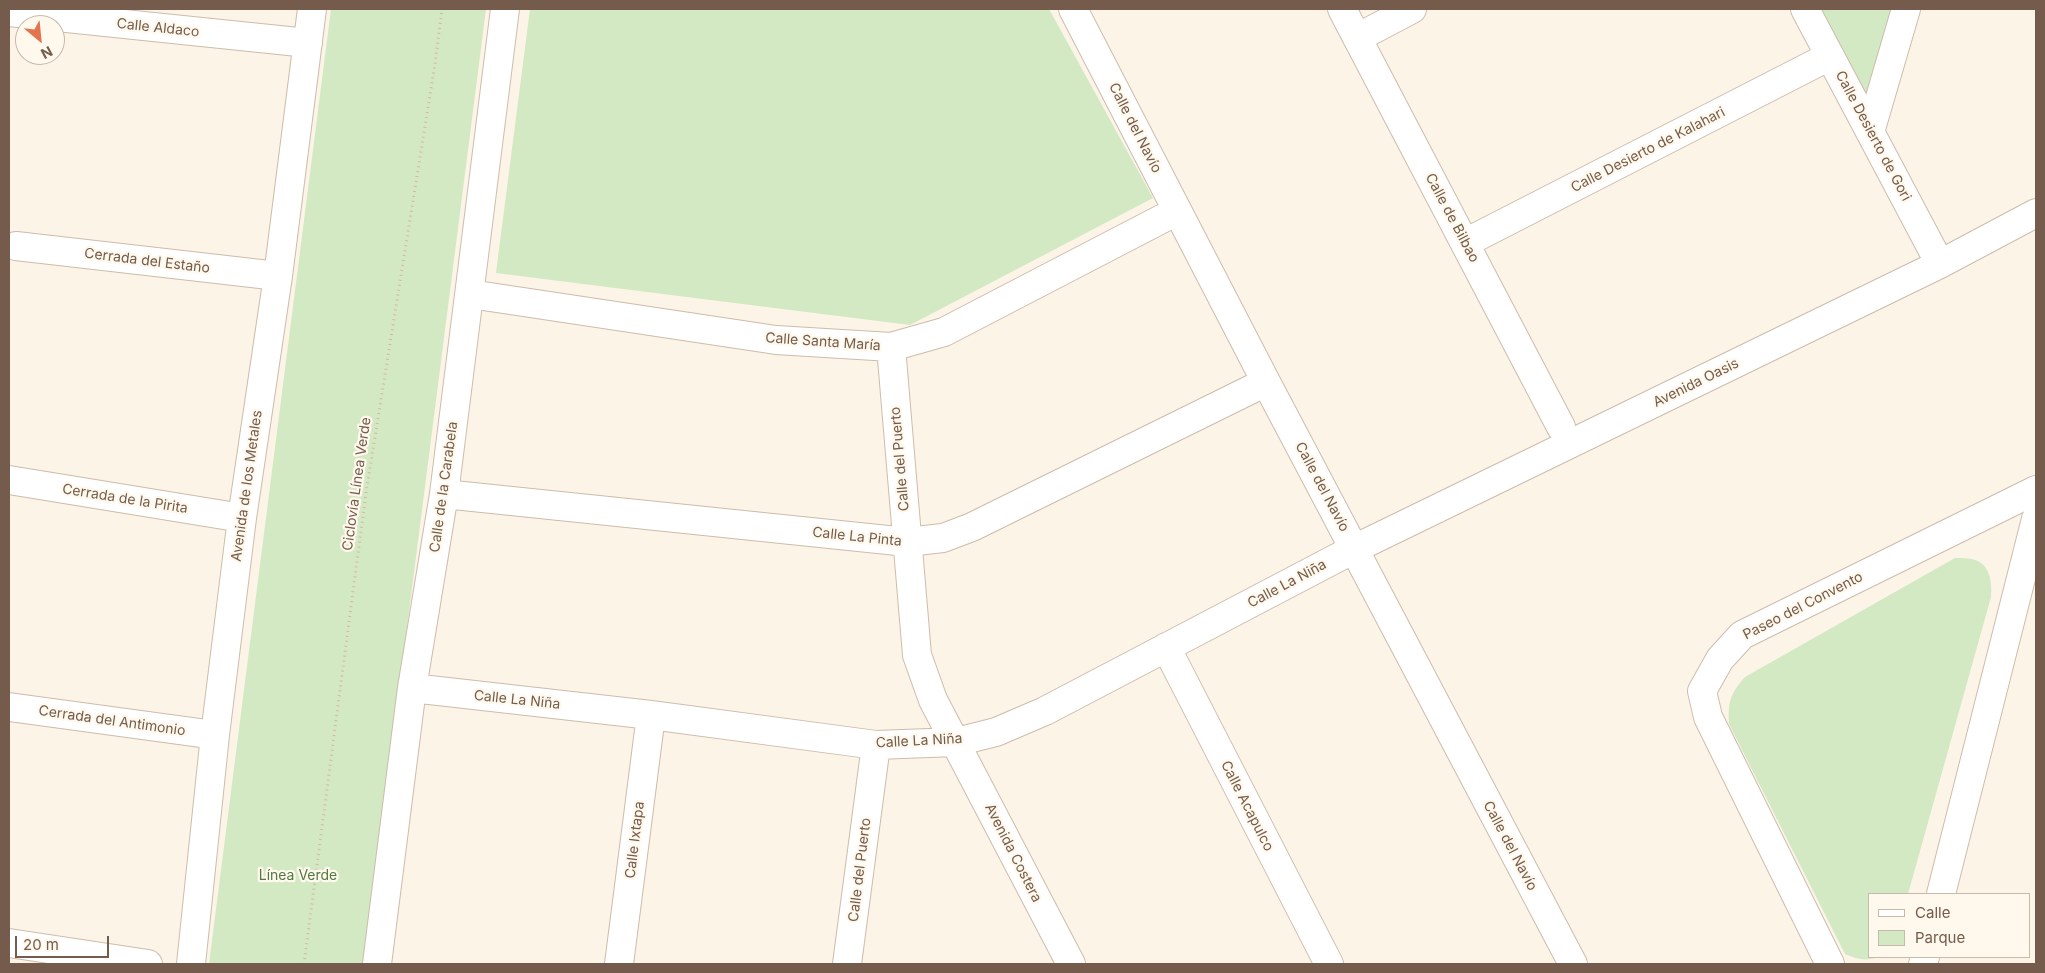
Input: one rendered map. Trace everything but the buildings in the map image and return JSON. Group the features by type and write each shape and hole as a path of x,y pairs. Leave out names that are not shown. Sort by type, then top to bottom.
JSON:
{"street":[{"name":"Avenida de los Metales","path":"191,964 242,518 278,276 312,9"},
{"name":"Calle de la Carabela","path":"377,964 412,688 444,494 505,9"},
{"name":"Calle del Navío","path":"1074,9 1177,212 1573,964"},
{"name":"Calle de Bilbao","path":"1342,9 1560,426"},
{"path":"1358,38 1412,9"},
{"name":"Calle Desierto de Gori","path":"1806,9 1940,264"},
{"path":"1870,132 1906,9"},
{"name":"Calle Aldaco","path":"9,12 308,44"},
{"name":"Calle Desierto de Kalahari","path":"1465,243 1830,56"},
{"name":"Calle Santa María","path":"470,294 776,340 891,347 944,332 1177,212"},
{"name":"Avenida Oasis","path":"1354,549 1940,264 2036,213"},
{"name":"Cerrada del Estaño","path":"16,246 278,276"},
{"name":"Calle del Puerto","path":"891,347 917,655 933,700 956,742"},
{"name":"Calle La Pinta","path":"444,494 907,542 943,538 972,527 1266,382"},
{"name":"Cerrada de la Pirita","path":"9,480 242,518"},
{"name":"Paseo del Convento","path":"1830,964 1708,718 1702,691 1720,659 1742,635 2036,490"},
{"path":"1941,893 2036,519"},
{"name":"Calle La Niña","path":"412,688 650,715 876,745 956,742 996,732 1045,710 1354,549"},
{"name":"Calle Acapulco","path":"1166,648 1329,964"},
{"name":"Cerrada del Antimonio","path":"9,707 216,735"},
{"name":"Calle Ixtapa","path":"619,964 650,715"},
{"name":"Avenida Costera","path":"956,742 1071,964"},
{"name":"Calle del Puerto","path":"847,964 876,745"},
{"path":"9,943 148,964"}],"path":[{"name":"Ciclovía Línea Verde","path":"304,964 366,493 434,74 442,9"}],"green space":[{"name":"Línea Verde","path":"331,9 486,9 364,964 209,964"},
{"path":"530,9 1049,9 1153,198 910,325 496,273"},
{"path":"1819,9 1892,9 1866,100"},
{"path":"1955,558 1973,559 1980,562 1987,570 1991,581 1991,597 1908,893 1868,893 1868,958 1874,958 1858,959 1845,954 1729,724 1731,699 1736,688 1745,677"}]}
